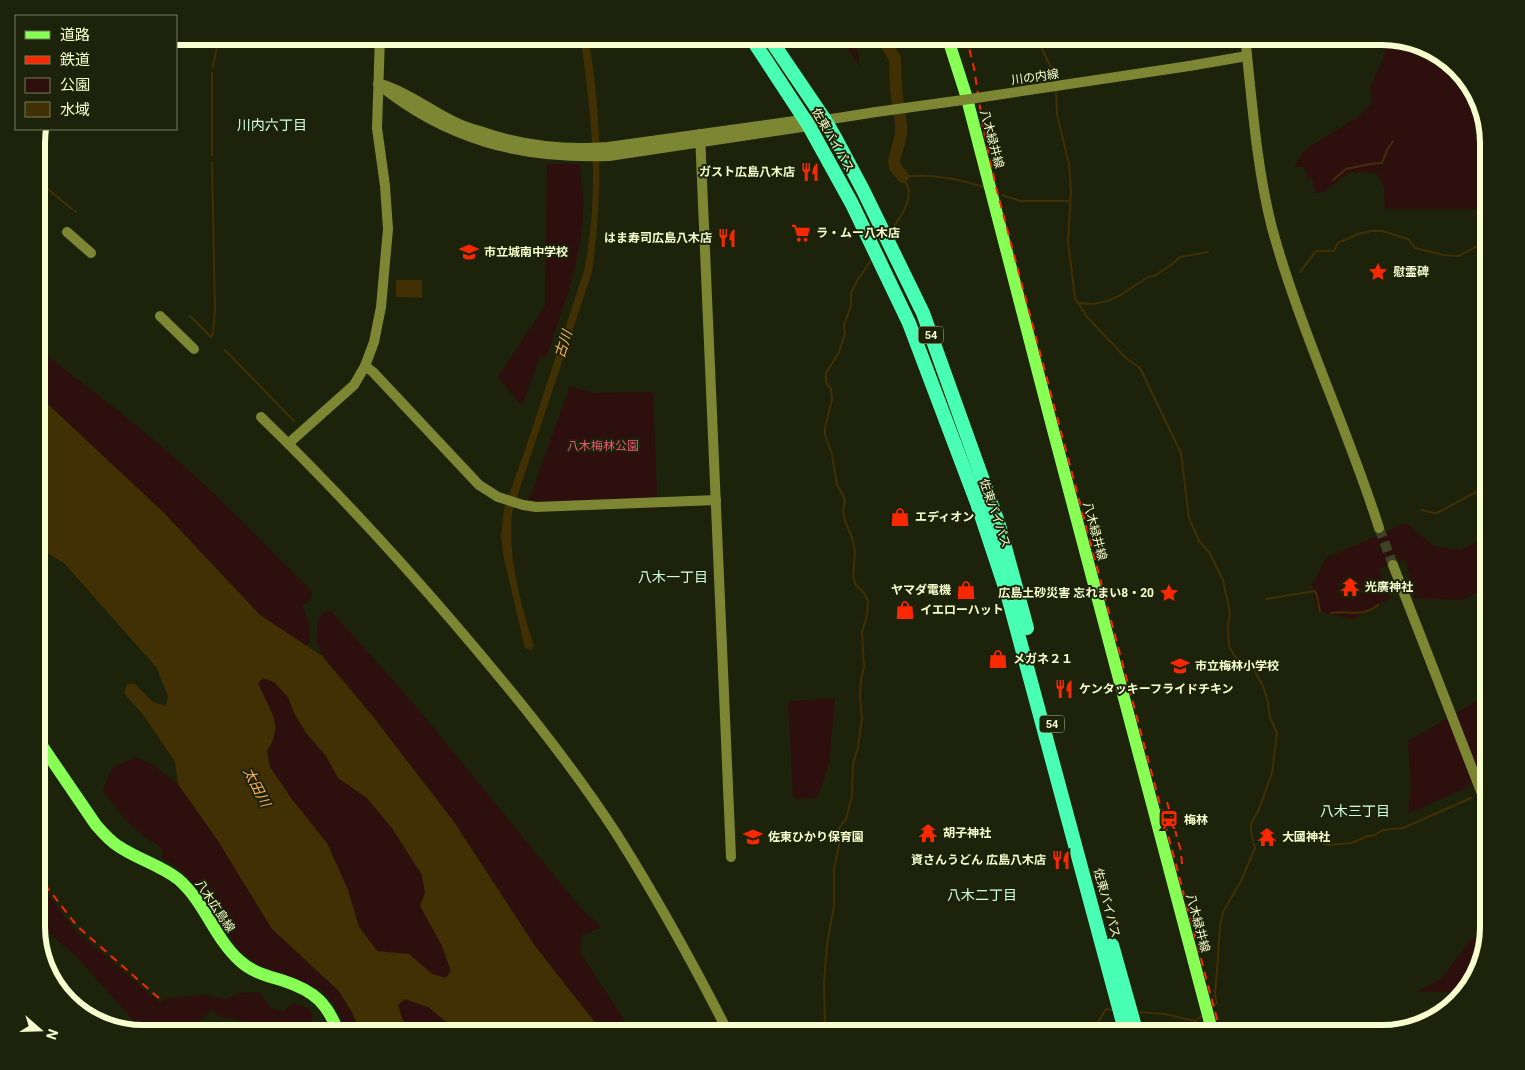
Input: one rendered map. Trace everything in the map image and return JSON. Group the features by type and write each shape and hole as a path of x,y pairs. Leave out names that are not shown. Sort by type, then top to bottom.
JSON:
{"highway":[{"name":"佐東バイパス","path":"756,45 806,123 852,204 909,323 976,503 1007,593 1124,1025"},
{"name":"佐東バイパス","path":"774,45 825,120 876,217 923,313 999,526 1135,1025"}],"main road":[{"name":"八木緑井線","path":"950,45 966,95 1211,1025"},
{"name":"八木広島線","path":"45,750 96,826 105,836 118,846 178,879 195,897 224,943 239,961 265,976 301,988 314,995 324,1004 336,1025"}],"street":[{"path":"289,444 348,391 365,366 374,342 381,307 388,229 385,186 377,128 380,45"},
{"path":"1246,45 1262,180 1278,249 1296,303 1366,487 1379,528"},
{"name":"川の内線","path":"378,84 398,90 457,124 503,140 585,153 608,152 970,100 1247,56"},
{"path":"701,138 731,857"},
{"path":"67,232 91,253"},
{"path":"160,316 194,349"},
{"path":"365,366 374,372 479,485 498,497 523,505 551,507 716,500"},
{"path":"261,417 289,444 415,578 512,691 553,744 615,832 667,917 724,1025"},
{"path":"1393,565 1480,789"}],"green space":[{"path":"846,45 856,45 860,67"},
{"path":"1384,45 1414,50 1425,55 1447,69 1467,94 1473,105 1479,130 1480,209 1385,209 1384,188 1377,173 1350,172 1324,192 1315,193 1312,178 1307,178 1305,167 1294,167 1304,150 1355,119 1372,103 1370,88 1385,54"},
{"path":"547,164 580,164 583,201 581,233 574,269 558,323 546,358 541,354 522,406 498,377 545,306"},
{"path":"45,354 130,420 185,467 234,513 312,592 311,600 302,605 309,622 310,641 306,646 260,615 164,513 45,401"},
{"name":"八木梅林公園","path":"570,386 593,393 651,392 653,394 657,494 655,497 552,502 529,500"},
{"path":"1406,523 1434,546 1460,550 1480,540 1480,591 1462,600 1415,598 1405,559 1379,569 1390,598 1353,619 1317,611 1312,585 1326,558"},
{"path":"326,611 332,612 414,704 580,907 600,926 600,928 582,935 580,952 627,1025 597,1025 535,946 454,822 371,714 322,656 316,641 318,619"},
{"path":"263,678 274,682 288,697 294,713 307,734 326,756 338,778 367,798 392,828 422,875 425,893 420,906 442,946 451,971 445,978 432,974 409,954 377,951 359,927 348,890 270,767 266,751 274,739 266,702 258,683"},
{"path":"835,698 829,764 817,798 795,799 793,796 788,703 791,701"},
{"path":"1480,699 1480,781 1408,814 1411,787 1408,741"},
{"path":"136,757 153,765 178,784 301,957 339,991 357,1025 343,1025 334,1004 321,990 293,977 262,967 239,951 227,930 223,912 203,895 183,872 162,857 162,848 129,823 103,790 112,768"},
{"path":"45,891 74,929 160,1003 165,999 182,997 204,995 226,999 241,993 260,992 267,1003 275,1010 284,1011 293,1003 302,1005 311,1011 314,1025 245,1025 240,1020 222,1018 211,1010 197,1025 138,1025 78,958 45,929"},
{"path":"1479,938 1475,959 1456,992 1417,992 1442,978 1471,939"},
{"path":"405,999 428,1007 451,1025 404,1025 398,1005"}],"water":[{"name":"古川","path":"581,45 590,45 596,95 599,183 596,242 592,272 512,512 512,547 516,580 534,646 531,650 525,648 504,559 501,537 504,509 584,271 592,213 593,184 588,95"},
{"path":"396,280 422,280 422,298 396,297"},
{"name":"太田川","path":"45,401 164,513 260,615 322,656 371,714 454,822 535,946 597,1025 451,1025 428,1007 405,999 398,1005 404,1025 357,1025 339,991 272,929 218,841 178,784 175,762 144,716 124,693 127,684 135,684 153,702 166,706 168,696 156,667 64,563 45,551","holes":["263,678 274,682 288,697 294,713 307,734 326,756 338,778 367,798 392,828 422,875 425,893 420,906 442,946 451,971 446,978 432,974 409,954 377,951 359,927 348,890 327,843 291,798 270,767 267,751 275,732 275,724 258,683"]}],"waterway":[{"path":"213,67 217,45"},
{"path":"887,45 895,59 896,90 901,124 901,135 894,161 895,167 903,177"},
{"path":"1040,45 1052,70 1055,82"},
{"path":"212,73 212,155"},
{"path":"1056,89 1057,115 1069,164 1071,191 1068,242 1075,298 1087,317 1127,359 1140,368 1181,453 1189,518 1199,541 1209,552 1223,580 1230,612 1228,625 1229,646 1239,661 1250,665 1263,686 1270,718 1277,733 1272,773 1259,809 1251,824 1255,848 1241,881 1223,912 1220,926 1215,995 1217,1003 1212,1007"},
{"path":"1333,180 1346,169 1382,163 1393,141"},
{"path":"190,316 211,337 215,310 212,163"},
{"path":"890,232 909,197 908,188 903,177 944,178 984,187"},
{"path":"45,187 72,209"},
{"path":"1002,195 1021,201 1069,201"},
{"path":"1300,272 1316,251 1334,251 1338,243 1358,234 1371,231 1382,231 1408,239 1415,248 1443,255 1459,256 1480,245"},
{"path":"1077,303 1094,304 1107,301 1119,296 1148,277 1154,276 1180,257 1208,252"},
{"path":"825,1025 824,982 827,944 834,906 834,868 839,846 839,828 846,819 852,796 853,764 858,747 862,718 860,697 864,667 862,632 867,615 868,601 864,593 856,585 853,576 855,553 853,540 845,521 843,510 845,499 837,485 832,454 825,435 832,399 831,389 826,382 826,373 839,352 845,334 844,325 851,306 851,293 872,259"},
{"path":"225,350 294,421"},
{"path":"1421,510 1434,513 1439,512 1480,490"},
{"path":"1266,599 1315,591 1320,612"},
{"path":"1331,613 1361,612 1378,605"},
{"path":"1318,842 1328,845 1352,843 1367,836 1373,836 1383,830 1403,828 1471,798"},
{"path":"1096,1025 1106,1009 1112,1010"},
{"path":"1138,1012 1165,1014 1195,1021 1203,1015"}],"tunnel":[{"path":"1379,528 1393,565"}],"railway":[{"path":"968,45 996,187 1219,1025"},
{"path":"1167,802 1181,851 1182,865"},
{"path":"45,885 77,926 160,999"}],"place":[{"name":"ガスト広島八木店","path":"810,172"},
{"name":"ラ・ムー八木店","path":"801,233"},
{"name":"はま寿司広島八木店","path":"727,238"},
{"name":"市立城南中学校","path":"469,252"},
{"name":"慰霊碑","path":"1378,272"},
{"name":"エディオン","path":"900,517"},
{"name":"光廣神社","path":"1350,587"},
{"name":"ヤマダ電機","path":"966,590"},
{"name":"広島土砂災害 忘れまい8・20","path":"1169,593"},
{"name":"イエローハット","path":"905,610"},
{"name":"メガネ２１","path":"998,659"},
{"name":"市立梅林小学校","path":"1180,666"},
{"name":"ケンタッキーフライドチキン","path":"1064,689"},
{"name":"梅林","path":"1169,820"},
{"name":"胡子神社","path":"928,833"},
{"name":"佐東ひかり保育園","path":"753,837"},
{"name":"大國神社","path":"1267,837"},
{"name":"資さんうどん 広島八木店","path":"1061,860"}],"district":[{"name":"川内六丁目","path":"272,125"},
{"name":"八木一丁目","path":"673,577"},
{"name":"八木三丁目","path":"1355,811"},
{"name":"八木二丁目","path":"982,895"}]}
